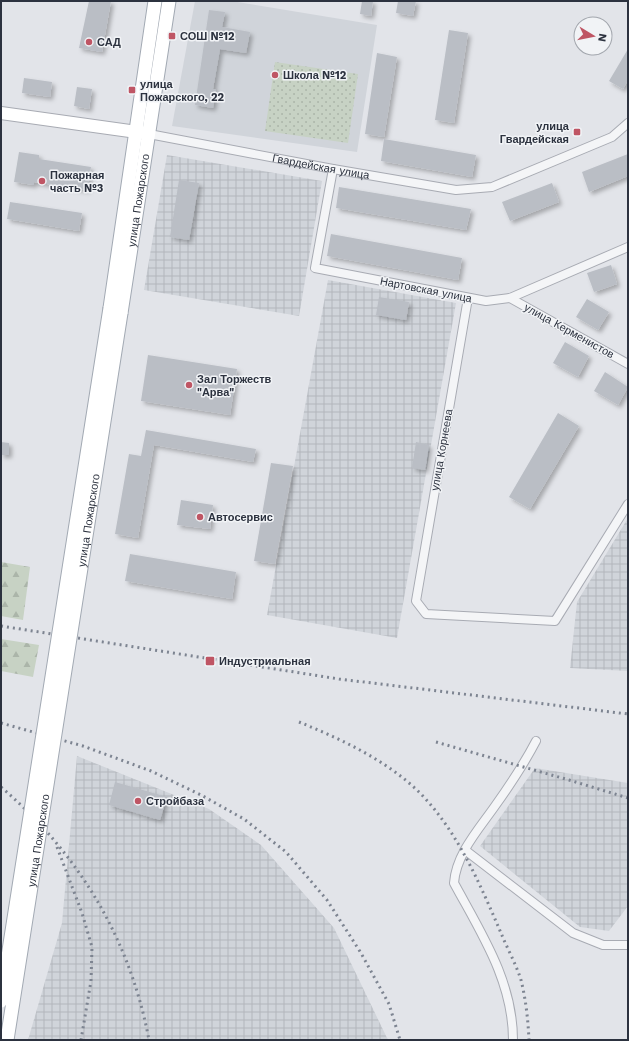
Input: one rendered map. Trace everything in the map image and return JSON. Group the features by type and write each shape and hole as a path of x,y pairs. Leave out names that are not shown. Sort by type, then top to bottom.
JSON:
{"main road":[{"name":"улица Пожарского","path":"7,1040 116,311 136,132 155,1"},
{"name":"улица Пожарского","path":"1,1001 116,311 149,134 168,1"}],"street":[{"name":"Гвардейская улица","path":"1,113 149,134 333,169 456,190 492,187 612,137 628,123"},
{"name":"Нартовская улица","path":"333,169 315,268 486,301 510,298 628,247"},
{"name":"улица Корнеева","path":"468,298 416,601 426,614 555,621 628,504"},
{"name":"улица Керменистов","path":"510,298 628,364"},
{"path":"513,1040 511,1021 498,965 454,883 455,872 465,850 513,781 536,740"},
{"path":"465,850 573,933 603,945 628,945"}],"shaded area":[{"name":"Школа №12","path":"195,1 231,1 377,25 357,152 172,126"},
{"path":"167,155 322,181 299,316 144,290"},
{"path":"328,280 456,303 397,638 267,615"},
{"path":"628,518 628,671 570,668 577,602"},
{"path":"77,756 209,809 261,845 334,928 388,1040 28,1040 62,923"},
{"path":"535,768 628,783 628,906 609,931 580,927 480,846"}],"green space":[{"path":"275,62 358,74 348,143 265,131"},
{"path":"1,562 30,567 23,620 1,616"},
{"path":"1,639 39,645 33,677 1,671"}],"building":[{"path":"89,1 111,1 102,52 79,48"},
{"path":"362,1 373,1 371,16 360,14"},
{"path":"398,1 416,1 413,16 396,13"},
{"path":"209,10 225,12 222,27 250,32 246,53 220,49 213,89 216,89 213,108 195,105"},
{"path":"449,30 468,33 454,123 435,120"},
{"path":"628,49 628,80 623,89 609,81"},
{"path":"377,53 397,57 384,137 365,134"},
{"path":"24,78 52,82 50,97 22,93"},
{"path":"77,87 92,89 89,109 74,106"},
{"path":"384,139 476,155 472,177 381,161"},
{"path":"19,152 39,155 39,159 91,167 87,190 34,182 34,185 14,182"},
{"path":"628,154 628,176 589,192 582,172"},
{"path":"179,180 199,183 189,240 170,237"},
{"path":"552,183 559,202 510,221 502,202"},
{"path":"339,187 471,209 466,230 336,208"},
{"path":"10,202 82,213 79,231 7,219"},
{"path":"331,234 462,258 458,280 327,256"},
{"path":"611,265 617,284 594,292 587,273"},
{"path":"379,297 409,302 406,320 376,315"},
{"path":"587,299 609,312 598,330 576,317"},
{"path":"565,342 589,356 578,377 553,363"},
{"name":"Зал Торжеств \"Арва\"","path":"148,355 237,369 230,415 141,401"},
{"path":"605,372 628,387 618,405 594,391"},
{"path":"558,413 579,426 530,509 509,497"},
{"path":"146,430 256,449 253,462 154,445 138,538 115,534 129,454 141,456"},
{"path":"1,442 9,443 9,455 1,455"},
{"path":"416,442 429,445 425,470 412,468"},
{"path":"271,463 293,466 275,564 254,561"},
{"path":"181,500 213,505 210,529 177,525"},
{"path":"130,554 236,572 232,599 125,581"},
{"name":"Стройбаза","path":"115,782 167,797 160,820 109,805"}],"railway":[{"path":"1,626 339,679 628,714"},
{"path":"299,722 347,743 378,760 419,792 445,823 476,877 519,974 523,988 529,1040"},
{"path":"1,723 83,746 151,771 201,795 244,819 286,852 327,900 361,953 389,1004 400,1040"},
{"path":"436,742 628,798"},
{"path":"1,787 29,813 54,841 77,870 97,901 114,933 129,967 149,1040"},
{"path":"57,847 82,913 92,947 91,981 81,1040"}],"place":[{"name":"СОШ №12","path":"172,36"},
{"name":"САД","path":"89,42"},
{"name":"Школа №12","path":"275,75"},
{"name":"улица Пожарского, 22","path":"132,90"},
{"name":"улица Гвардейская","path":"577,132"},
{"name":"Пожарная часть №3","path":"42,181"},
{"name":"Зал Торжеств \"Арва\"","path":"189,385"},
{"name":"Автосервис","path":"200,517"},
{"name":"Индустриальная","path":"210,661"},
{"name":"Стройбаза","path":"138,801"}]}
